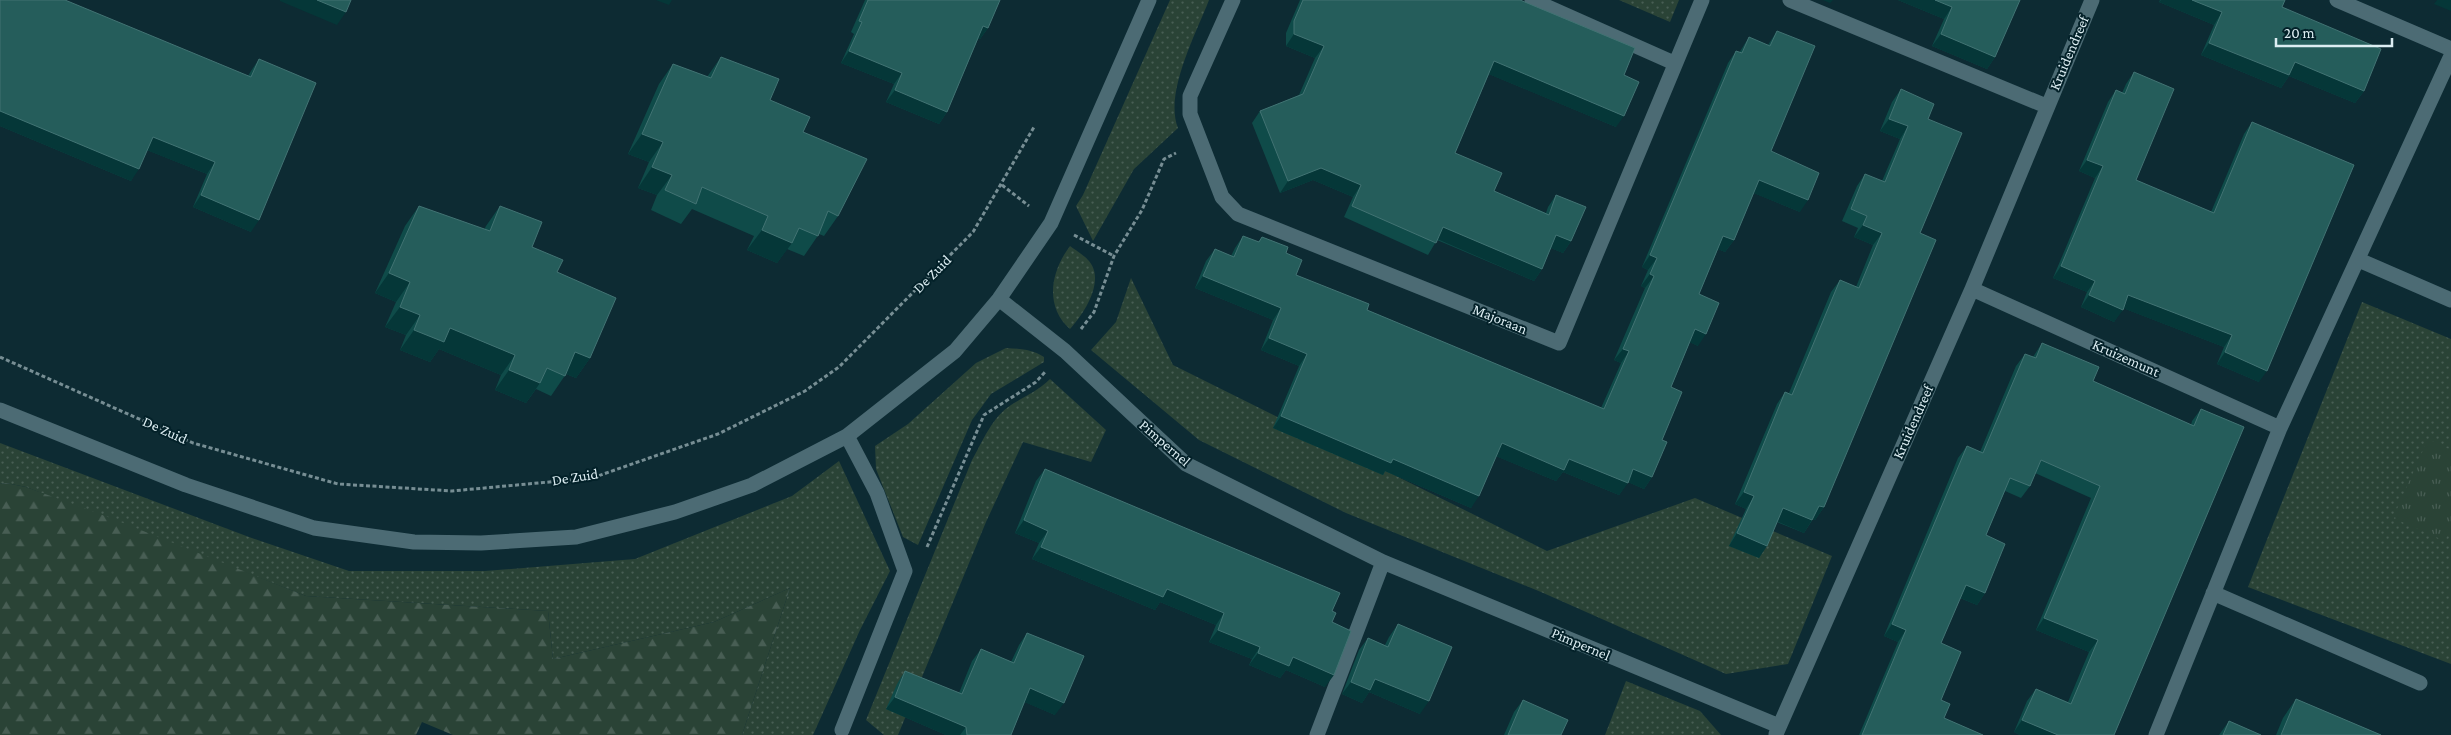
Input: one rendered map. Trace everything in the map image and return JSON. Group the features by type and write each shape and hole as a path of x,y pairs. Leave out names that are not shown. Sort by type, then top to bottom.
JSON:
{"street":[{"path":"0,410 186,485 314,528 414,542 480,543 576,537 675,512 752,485 847,436 955,351 999,299 1051,223 1149,0"},
{"name":"Majoraan","path":"1233,0 1190,96 1190,114 1222,197 1238,214 1559,343 1674,63 1702,0"},
{"path":"1532,0 1674,63"},
{"name":"Kruidendreef","path":"1790,0 2046,106"},
{"name":"Kruidendreef","path":"1777,730 1972,289 2046,106 2092,0"},
{"path":"2337,0 2451,49"},
{"path":"2156,735 2280,428 2359,260 2451,56"},
{"path":"2359,260 2451,300"},
{"name":"Kruizemunt","path":"1972,289 2280,428"},
{"name":"Pimpernel","path":"999,299 1065,351 1186,464 1383,562 1777,730"},
{"path":"842,730 904,571 877,493 847,436"},
{"path":"1317,735 1383,562"},
{"path":"2213,593 2420,683"}],"path":[{"name":"De Zuid","path":"0,357 194,443 338,484 452,491 592,478 718,434 805,391 839,367 973,232 1034,127"},
{"path":"904,571 929,544 984,415 1036,382 1065,351 1094,312 1114,256 1142,210 1164,158 1200,141"}],"green space":[{"path":"1170,0 1209,0 1178,81 1175,114 1178,128 1134,169 1093,241 1076,206 1083,195"},
{"path":"1619,0 1679,0 1670,22"},
{"path":"1070,246 1089,261 1094,269 1095,278 1091,297 1081,315 1070,329 1056,310 1053,288 1058,266"},
{"path":"1131,278 1173,365 1547,551 1695,498 1832,556 1788,664 1726,674 1541,592 1346,513 1199,440 1091,350 1116,322"},
{"path":"2362,302 2451,339 2451,664 2248,587"},
{"path":"1006,348 1035,352 1044,357 1044,362 991,394 972,420 918,545 903,537 876,469 875,446 908,424 976,363"},
{"path":"1050,379 1106,430 1091,462 1023,442 986,522 898,735 884,735 866,720 972,460 998,416"},
{"path":"2428,439 2451,450 2451,527 2445,541 2393,518"},
{"path":"0,443 249,537 349,571 485,571 635,559 792,496 839,461 890,571 860,630 813,735 742,735 790,588 714,622 553,659 548,611 306,596 26,487 6,483 0,484"},
{"path":"6,483 26,487 108,517 306,596 548,611 553,659 714,622 790,588 742,735 453,735 422,722 416,735 0,735 0,484"},
{"path":"1626,681 1700,711 1721,735 1605,735"}],"building":[{"path":"0,0 65,0 251,77 259,59 316,83 259,220 201,195 215,162 153,137 139,169 0,111"},
{"path":"317,0 351,0 346,12"},
{"path":"868,0 1000,0 988,28 983,26 947,112 895,90 902,73 849,51 862,22 859,21"},
{"path":"1303,0 1520,0 1635,48 1624,75 1639,82 1624,116 1494,61 1455,153 1502,173 1494,191 1549,215 1556,195 1586,207 1571,241 1556,235 1542,269 1443,227 1436,243 1352,206 1361,185 1321,168 1288,181 1260,111 1303,94 1324,46 1294,34 1294,21"},
{"path":"1935,0 2020,0 1995,57 1941,34 1952,7"},
{"path":"2192,0 2285,0 2282,7 2381,49 2364,91 2295,62 2289,75 2209,43 2222,12"},
{"path":"1777,31 1815,46 1771,151 1819,173 1808,200 1759,180 1734,240 1723,236 1699,294 1719,303 1706,334 1695,329 1671,387 1682,392 1662,440 1667,442 1652,477 1633,469 1628,483 1569,459 1564,470 1502,443 1479,496 1393,459 1391,463 1281,416 1307,354 1269,338 1281,308 1203,276 1215,249 1234,257 1243,236 1259,242 1262,237 1288,247 1286,253 1302,260 1296,275 1369,304 1367,310 1604,409 1629,351 1623,349 1654,276 1650,274 1657,258 1650,255 1736,51 1742,53 1749,37 1770,46"},
{"path":"721,57 779,79 770,100 810,117 803,132 867,159 838,216 828,211 818,236 799,228 792,243 762,230 768,216 702,187 696,204 665,190 672,175 652,167 663,142 642,134 673,64 711,78"},
{"path":"2134,72 2174,89 2136,180 2214,213 2252,122 2354,165 2267,371 2225,352 2232,335 2128,295 2123,310 2089,295 2095,281 2061,266 2103,166 2087,160 2116,90 2125,94"},
{"path":"1901,89 1934,104 1928,119 1962,133 1920,233 1936,240 1824,507 1819,506 1812,520 1783,508 1767,546 1737,533 1754,496 1744,492 1785,392 1792,395 1840,280 1859,288 1882,233 1863,225 1867,216 1851,209 1865,174 1885,182 1908,126 1889,119"},
{"path":"419,206 490,231 500,206 542,222 532,247 563,260 557,272 616,298 590,358 575,352 565,376 547,368 540,383 509,370 515,355 450,328 444,342 414,330 420,315 400,307 410,282 389,273"},
{"path":"2042,343 2099,367 2093,381 2194,426 2201,409 2244,427 2114,735 2058,735 2022,720 2036,689 2071,704 2098,640 2044,618 2100,486 2041,460 2030,486 2010,478 1986,535 2005,544 1985,593 1966,585 1941,643 1961,652 1941,700 1950,704 1944,718 1983,735 1862,735 1906,630 1892,624 1967,446 1983,453 2025,354 2036,358"},
{"path":"1045,469 1340,593 1332,611 1336,613 1332,622 1351,631 1334,675 1293,657 1289,666 1258,653 1260,647 1218,630 1224,613 1167,589 1163,597 1041,547 1048,531 1024,520"},
{"path":"1398,624 1452,647 1429,701 1375,679 1370,690 1351,682 1368,638 1388,647"},
{"path":"1027,633 1084,656 1064,703 1030,688 1011,735 967,735 966,727 895,697 905,671 962,694 981,649 1014,663"},
{"path":"2296,699 2381,735 2281,735"},
{"path":"1523,700 1568,720 1561,735 1508,735"},
{"path":"2229,721 2261,735 2223,735"}]}
